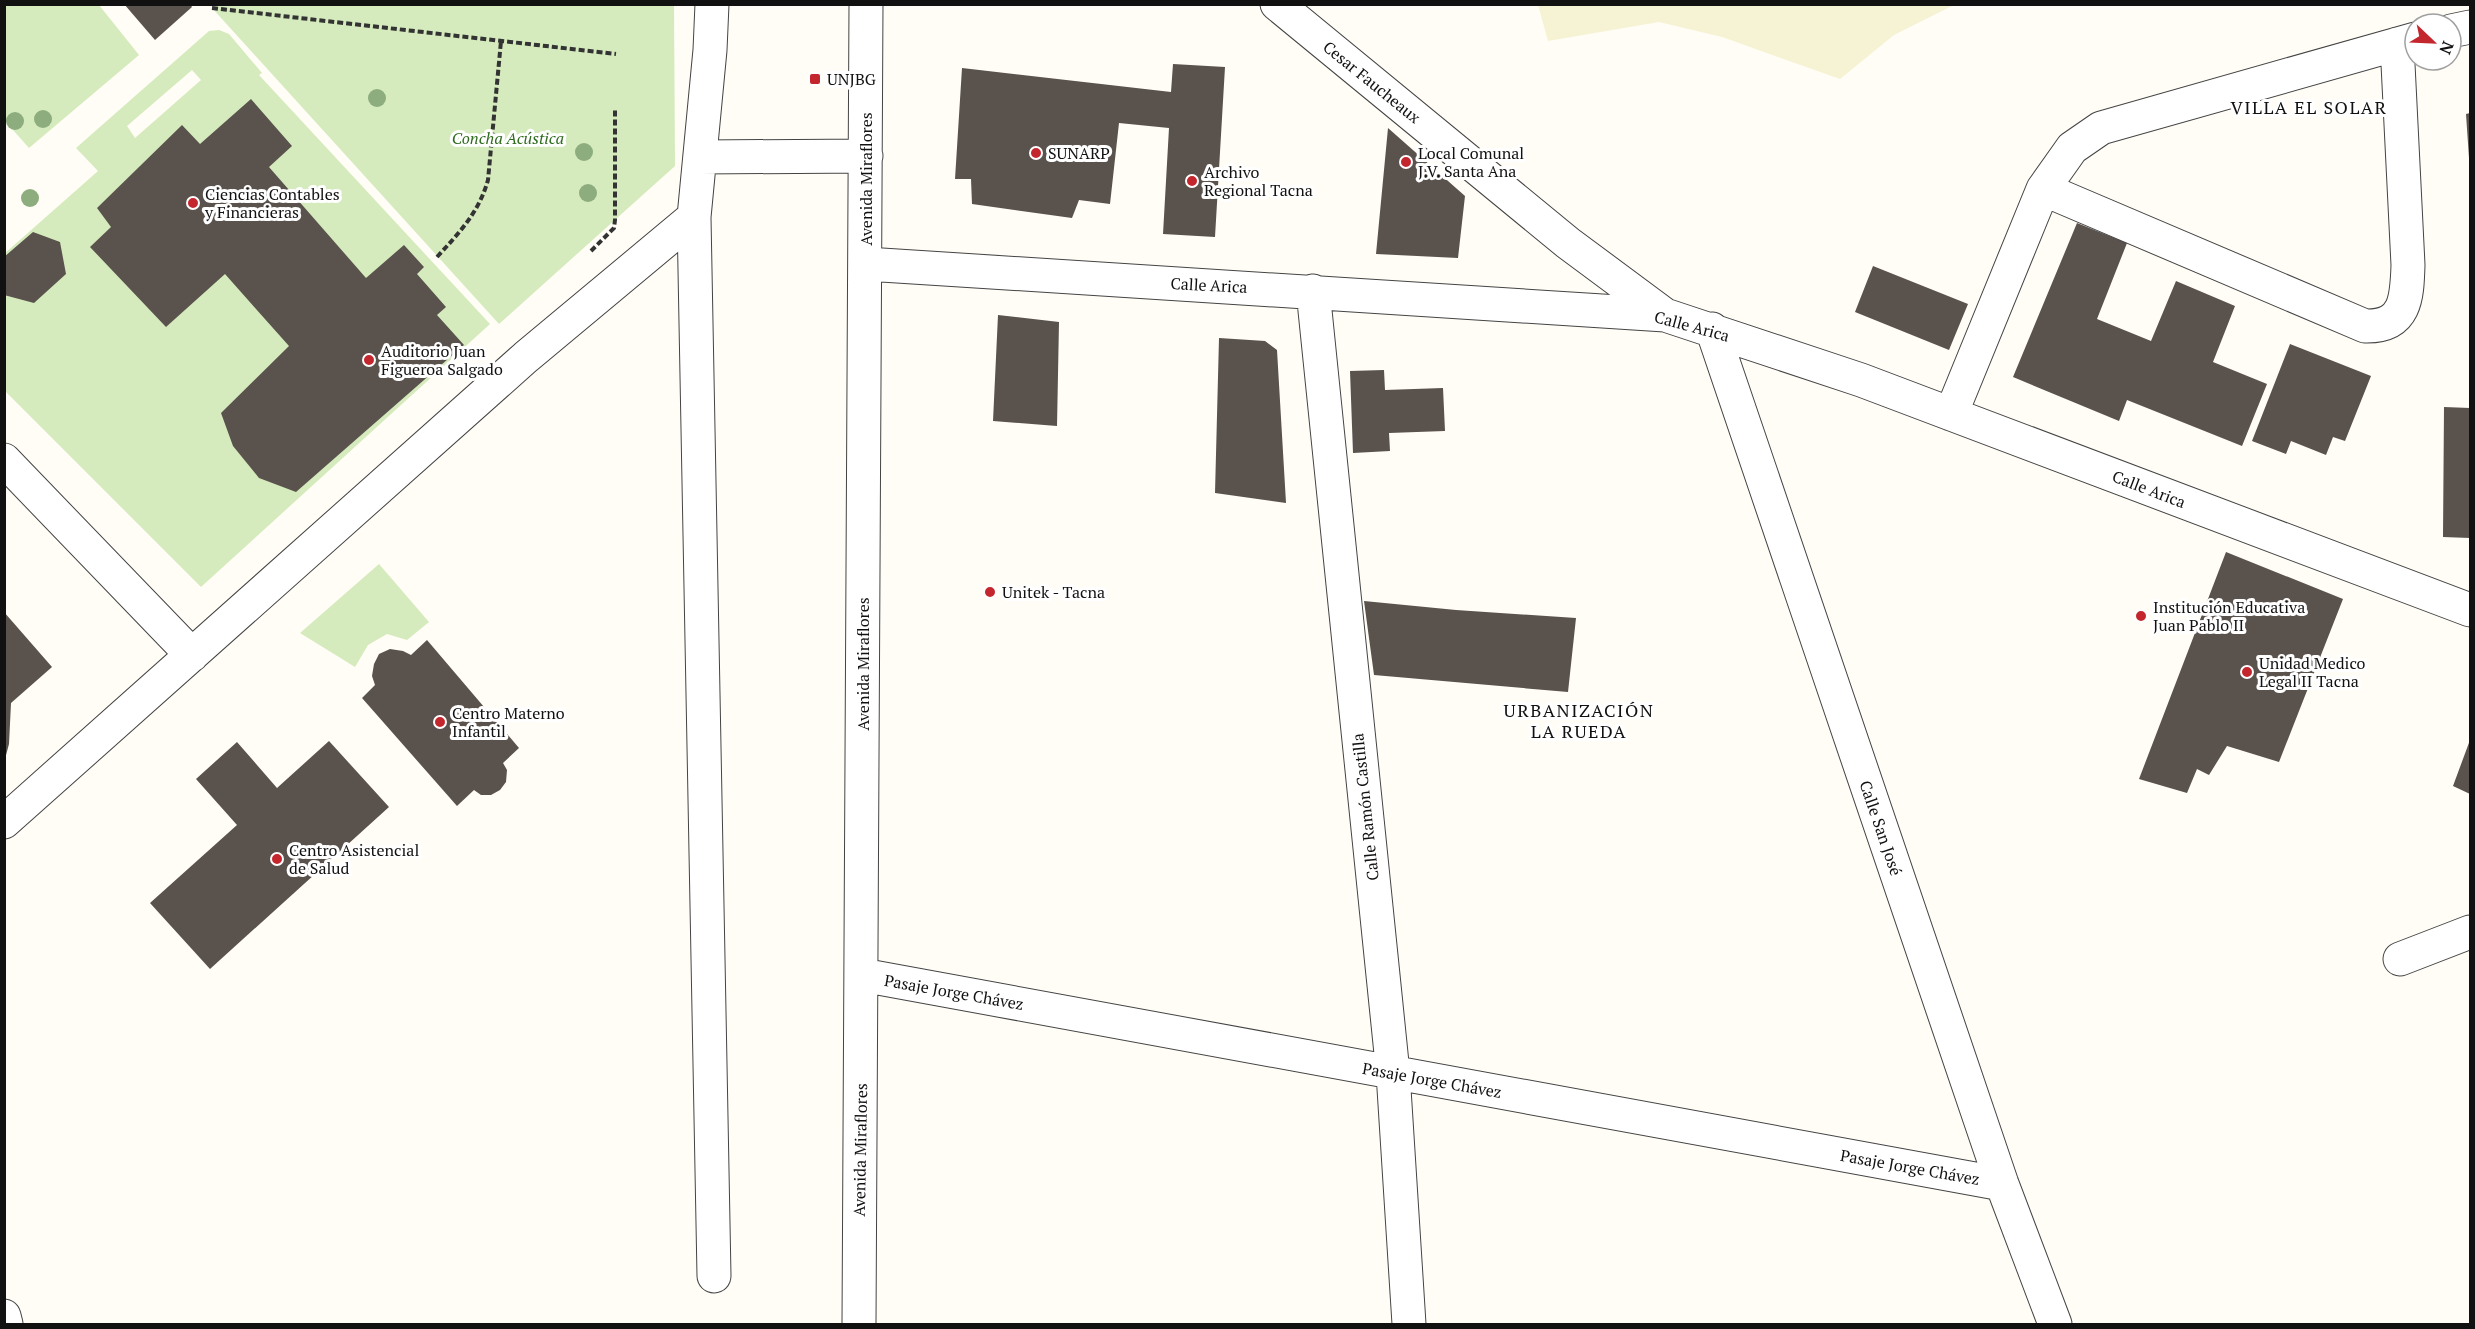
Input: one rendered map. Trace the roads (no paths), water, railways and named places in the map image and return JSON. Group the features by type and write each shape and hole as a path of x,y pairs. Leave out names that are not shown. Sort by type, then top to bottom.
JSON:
{"street":[{"path":"712,4 694,217 714,1276"},
{"name":"Avenida Miraflores","path":"859,1324 866,4"},
{"name":"Cesar Faucheaux","path":"1277,4 1568,243 1665,315"},
{"path":"1951,414 2043,189 2072,148 2102,128 2403,43"},
{"path":"2043,189 2365,326 2380,326 2392,321 2402,309 2407,295 2406,72"},
{"path":"700,157 866,156"},
{"path":"4,822 526,357 694,217"},
{"name":"Calle Arica","path":"866,264 1665,315 1712,329 1951,414 2470,610"},
{"name":"Calle Ramón Castilla","path":"1313,291 1393,1073 1410,1324"},
{"name":"Calle San José","path":"1712,329 2002,1184 2055,1324"},
{"path":"4,460 192,655"},
{"path":"2400,959 2470,932"},
{"name":"Pasaje Jorge Chávez","path":"862,975 2002,1184"},
{"path":"4,1316 6,1324"}],"place":[{"name":"UNJBG","path":"815,79"},
{"name":"SUNARP","path":"1036,153"},
{"name":"Local Comunal J.V. Santa Ana","path":"1406,162"},
{"name":"Archivo Regional Tacna","path":"1192,181"},
{"name":"Ciencias Contables y Financieras","path":"193,203"},
{"name":"Auditorio Juan Figueroa Salgado","path":"369,360"},
{"name":"Unitek - Tacna","path":"990,592"},
{"name":"Institución Educativa Juan Pablo II","path":"2141,616"},
{"name":"Unidad Medico Legal II Tacna","path":"2247,672"},
{"name":"Centro Materno Infantil","path":"440,722"},
{"name":"Centro Asistencial de Salud","path":"277,859"}],"district":[{"name":"VILLA EL SOLAR","path":"2309,108"},
{"name":"URBANIZACIÓN LA RUEDA","path":"1579,721"}],"park label":[{"name":"Concha Acústica","path":"508,138"}]}
